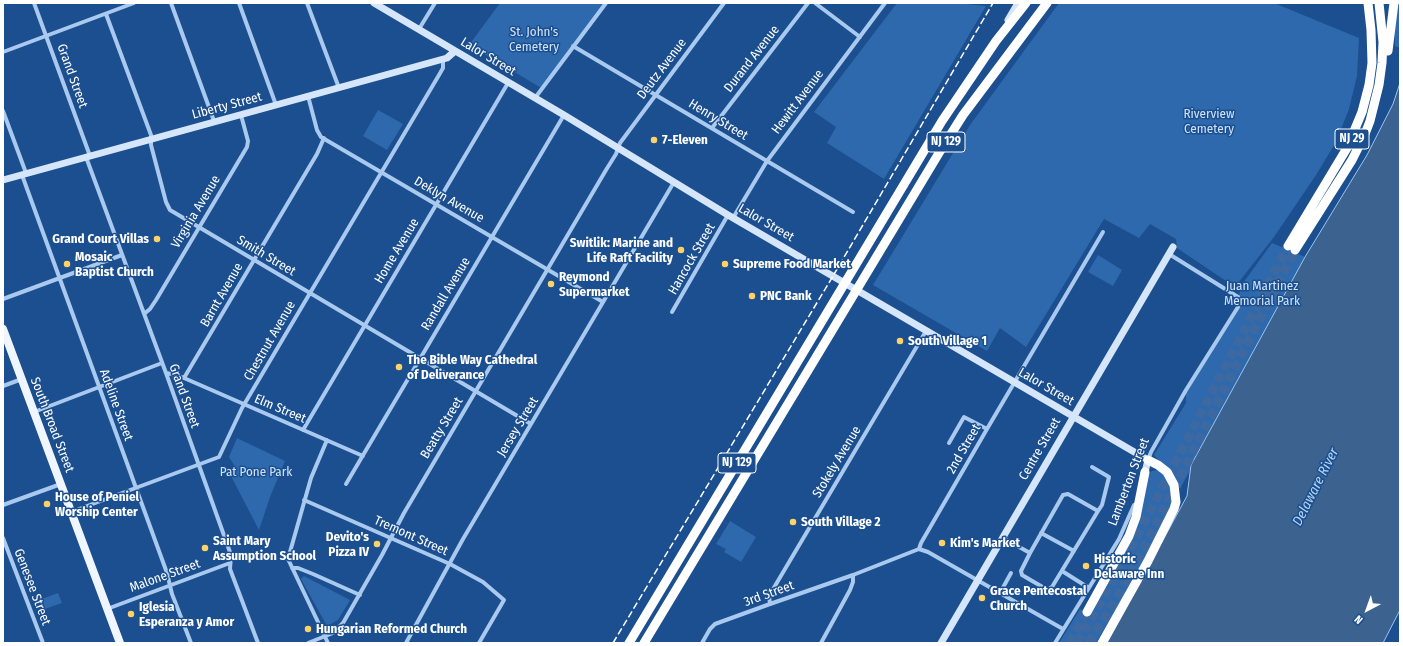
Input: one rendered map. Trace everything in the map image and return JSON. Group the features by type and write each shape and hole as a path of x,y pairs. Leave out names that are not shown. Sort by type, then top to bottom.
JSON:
{"highway":[{"path":"996,41 1026,3"},
{"name":"NJ 129","path":"644,643 939,153 963,115 1047,3"},
{"name":"NJ 29","path":"1368,3 1372,63 1362,112 1347,148 1292,248 1352,160 1370,121 1379,85 1383,42 1379,3"},
{"path":"1379,85 1387,64 1394,3"},
{"name":"NJ 129","path":"629,643 942,121 996,41"},
{"path":"1102,643 1148,561 1176,502 1174,485 1167,472 1148,460"},
{"path":"1087,612 1129,536 1136,517 1145,472"}],"main road":[{"name":"South Broad Street","path":"3,328 120,643"}],"street":[{"name":"Grand Street","path":"34,3 122,255 231,555 230,569 258,643"},
{"path":"3,52 134,3"},
{"path":"170,3 214,121"},
{"path":"239,3 276,105"},
{"path":"307,3 339,88"},
{"name":"Lalor Street","path":"374,3 564,115 731,217 857,289 1014,383 1148,460"},
{"path":"419,29 435,3"},
{"path":"535,98 606,3"},
{"name":"Deutz Avenue","path":"618,148 620,143 724,3"},
{"name":"Durand Avenue","path":"712,128 808,3"},
{"path":"815,3 860,37"},
{"name":"Hewitt Avenue","path":"731,217 767,160 885,3"},
{"name":"NJ 129","path":"996,41 1018,3"},
{"name":"Smith Street","path":"106,14 151,135 151,144 168,207 173,212 531,424"},
{"name":"Henry Street","path":"573,46 853,212"},
{"name":"Liberty Street","path":"3,180 443,59 450,57 455,51"},
{"name":"Chestnut Avenue","path":"71,512 136,489 219,456 244,404 443,68 443,59"},
{"name":"Home Avenue","path":"303,430 508,83"},
{"path":"308,96 319,135 324,138"},
{"name":"Adeline Street","path":"3,111 59,279 191,643"},
{"name":"Virginia Avenue","path":"144,314 150,309 156,300 248,143 241,115"},
{"name":"Randall Avenue","path":"346,484 564,115"},
{"name":"Deklyn Avenue","path":"324,138 603,302"},
{"name":"Barnt Avenue","path":"184,378 317,154 324,138"},
{"name":"Beatty Street","path":"308,643 333,633 340,627 360,595 404,513 618,148"},
{"name":"Jersey Street","path":"406,643 531,424 674,182"},
{"name":"Hancock Street","path":"672,312 731,217"},
{"name":"2nd Street","path":"919,549 921,543 987,429 1103,232"},
{"name":"Centre Street","path":"941,643 1173,247"},
{"name":"Lamberton Street","path":"1054,643 1119,539 1132,512 1151,452 1186,390 1238,307 1240,300 1238,297 1202,273 1169,254"},
{"path":"3,299 122,255"},
{"name":"Stokely Avenue","path":"770,604 769,596 926,331"},
{"path":"34,412 162,363"},
{"name":"Elm Street","path":"166,373 184,378 363,456"},
{"path":"3,386 22,379"},
{"path":"949,443 964,417 987,429"},
{"path":"327,440 313,472 288,556 288,561 328,643"},
{"path":"1092,467 1109,477 1102,505 1052,587 1046,589 1022,575 1021,571 1030,553 1063,495 1068,494 1098,511"},
{"path":"3,506 61,484"},
{"name":"Tremont Street","path":"304,500 450,564 479,579 504,600 479,643"},
{"path":"1041,533 1074,551"},
{"name":"Genesee Street","path":"3,538 43,643"},
{"path":"1003,538 1030,553"},
{"path":"820,643 850,590 853,582 853,575 919,549 928,552 1063,629"},
{"name":"Malone Street","path":"107,608 230,563"},
{"path":"292,568 298,568 360,595"},
{"path":"1062,571 1089,588"},
{"path":"1000,593 1011,573"},
{"name":"3rd Street","path":"702,643 710,629 715,624 853,575"}],"green space":[{"name":"St. John's Cemetery","path":"500,3 608,3 543,89 469,45"},
{"path":"897,3 955,3 986,6 884,179 827,143 836,127 814,112"},
{"name":"Riverview Cemetery","path":"1059,3 1274,3 1359,38 1357,76 1349,109 1336,142 1316,175 1274,237 1235,287 1177,248 1176,239 1150,224 1139,238 1104,219 1026,347 1000,328 987,351 873,285 970,125"},
{"path":"1399,3 1400,48 1395,46 1395,25"},
{"path":"378,110 403,124 387,150 363,136"},
{"name":"Juan Martinez Memorial Park","path":"1272,243 1305,257 1180,489 1172,475 1154,455 1186,403 1186,390 1238,307 1238,297 1243,283"},
{"path":"1098,255 1122,270 1113,286 1088,272"},
{"name":"Pat Pone Park","path":"237,438 285,461 270,497 259,530 232,478 234,465 229,457"},
{"path":"1158,470 1166,477 1173,494 1168,520 1096,643 1059,643 1080,609 1089,614 1120,558 1148,475 1152,471"},
{"path":"730,521 756,537 741,562 724,552 726,549 716,544"},
{"path":"304,576 350,600 338,620 327,626 301,579"},
{"path":"58,593 62,603 39,611 36,601"}],"water":[{"name":"Delaware River","path":"1400,83 1400,610 1383,643 1107,643 1187,496 1191,465 1305,257 1367,155 1393,104"}],"tunnel":[{"path":"1077,643 1134,542 1288,246"},
{"path":"1088,643 1110,610 1144,548 1295,250"},
{"path":"1069,643 1087,612"}],"railway":[{"path":"613,643 833,276 993,3"}],"place":[{"name":"7-Eleven","path":"654,140"},
{"name":"Grand Court Villas","path":"157,239"},
{"name":"Switlik: Marine and Life Raft Facility","path":"681,250"},
{"name":"Mosaic Baptist Church","path":"67,264"},
{"name":"Supreme Food Market","path":"725,264"},
{"name":"Reymond Supermarket","path":"551,284"},
{"name":"PNC Bank","path":"752,296"},
{"name":"South Village 1","path":"900,341"},
{"name":"The Bible Way Cathedral of Deliverance","path":"399,367"},
{"name":"House of Peniel Worship Center","path":"47,504"},
{"name":"South Village 2","path":"793,522"},
{"name":"Kim's Market","path":"942,543"},
{"name":"Devito's Pizza IV","path":"377,544"},
{"name":"Saint Mary Assumption School","path":"205,548"},
{"name":"Historic Delaware Inn","path":"1086,566"},
{"name":"Grace Pentecostal Church","path":"982,598"},
{"name":"Iglesia Esperanza y Amor","path":"131,614"},
{"name":"Hungarian Reformed Church","path":"308,629"}]}
